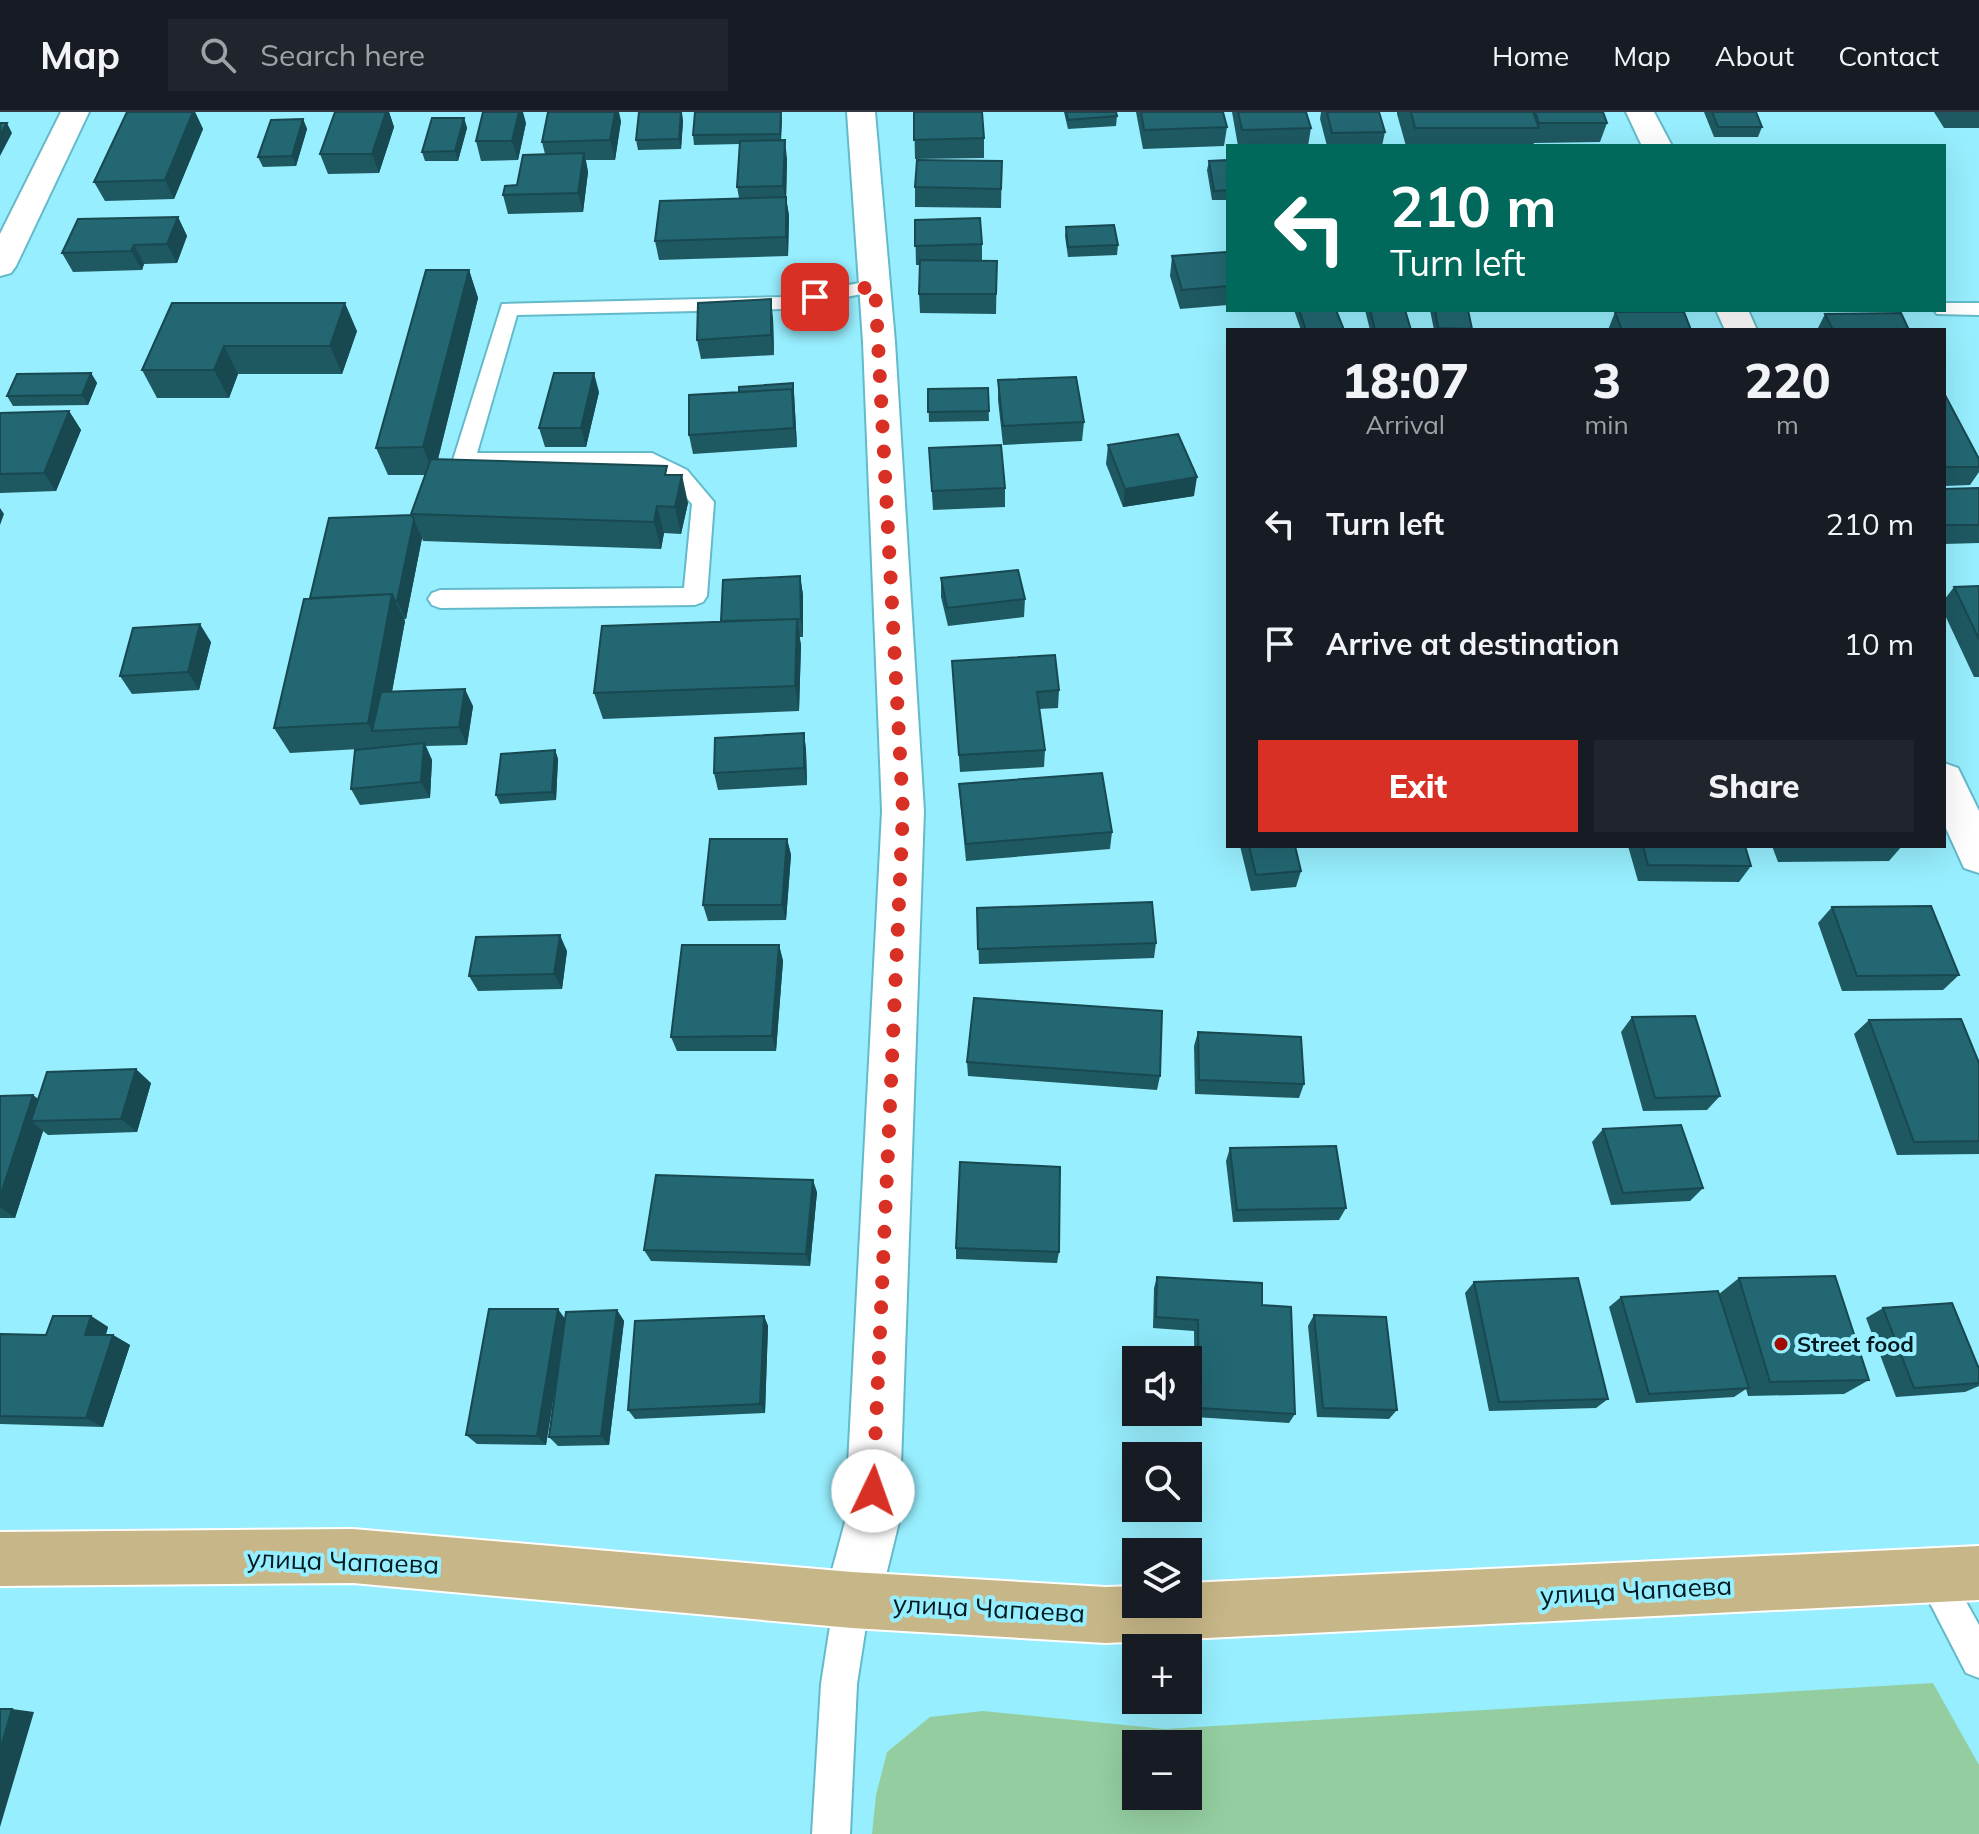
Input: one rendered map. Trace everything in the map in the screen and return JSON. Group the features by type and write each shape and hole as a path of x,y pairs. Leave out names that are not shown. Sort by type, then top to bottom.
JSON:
{"main road":[{"name":"улица Чапаева","path":"0,1559 353,1556 852,1600 1106,1615 1956,1574"}],"street":[{"path":"0,266 75,112"},
{"path":"852,1600 872,1522 903,811 875,286 861,112"},
{"path":"1640,112 1656,144"},
{"path":"1946,783 1979,856"}],"lane":[{"path":"440,599 695,596 703,502 679,475 652,461 464,460 509,309 785,303 875,286"},
{"path":"1946,309 1979,309"},
{"path":"1956,1574 1979,1660"},
{"path":"831,1834 839,1684 852,1600"}],"green space":[{"path":"1933,1683 1979,1765 1979,1834 872,1834 876,1795 887,1752 930,1717 983,1711 1165,1729"}],"building":[{"path":"127,112 193,112 165,180 94,182"},
{"path":"335,112 386,112 372,154 320,154"},
{"path":"483,112 519,112 512,141 476,141"},
{"path":"548,112 615,112 610,140 542,142"},
{"path":"639,112 681,112 679,139 636,140"},
{"path":"695,112 781,112 780,134 693,135"},
{"path":"914,112 982,112 984,138 914,140"},
{"path":"1066,112 1116,112 1117,116 1068,120"},
{"path":"1141,112 1223,112 1227,127 1144,130"},
{"path":"1238,112 1306,112 1311,128 1242,130"},
{"path":"1327,112 1379,112 1385,132 1332,133"},
{"path":"1411,112 1533,112 1539,128 1415,128"},
{"path":"1535,112 1603,112 1607,123 1539,123"},
{"path":"1712,112 1756,112 1762,127 1718,127"},
{"path":"432,118 464,118 455,151 422,152"},
{"path":"303,119 292,156 258,157 271,120"},
{"path":"0,123 7,123 0,135"},
{"path":"785,140 783,186 737,187 740,141"},
{"path":"584,153 578,193 503,195 505,186 517,185 523,155"},
{"path":"917,160 1002,161 1001,189 915,187"},
{"path":"1226,160 1226,190 1214,191 1209,161"},
{"path":"786,197 786,237 655,241 660,201"},
{"path":"178,217 167,244 134,245 131,251 62,253 78,219"},
{"path":"980,218 982,244 915,246 915,220"},
{"path":"1114,225 1118,245 1068,247 1066,227"},
{"path":"1226,252 1226,286 1182,290 1172,256"},
{"path":"920,260 997,261 996,294 919,294"},
{"path":"426,270 469,270 423,447 376,448"},
{"path":"771,299 771,335 697,340 698,303"},
{"path":"172,303 345,303 330,346 224,346 214,370 142,370"},
{"path":"1300,312 1337,312 1343,328 1305,328"},
{"path":"1370,312 1406,312 1410,328 1374,328"},
{"path":"1435,312 1468,312 1472,328 1438,328"},
{"path":"1615,312 1684,312 1690,328 1621,328"},
{"path":"1901,313 1908,328 1832,328 1825,314"},
{"path":"91,373 82,395 7,396 17,374"},
{"path":"554,373 594,373 581,428 539,428"},
{"path":"1076,377 1084,422 1003,426 998,380"},
{"path":"793,383 793,398 792,389 739,392 739,387"},
{"path":"988,388 989,411 928,412 928,389"},
{"path":"792,389 794,428 689,435 689,395"},
{"path":"1946,397 1979,459 1979,467 1946,467"},
{"path":"69,411 44,473 0,474 0,413"},
{"path":"1178,434 1197,477 1125,489 1108,445"},
{"path":"1001,445 1005,488 932,491 929,448"},
{"path":"431,459 667,466 665,475 682,475 675,507 657,506 654,522 411,514"},
{"path":"1979,488 1979,525 1946,525 1946,489"},
{"path":"412,515 414,520 397,601 392,594 310,598 329,518"},
{"path":"1018,570 1025,599 947,608 941,578"},
{"path":"800,576 801,619 721,621 723,580"},
{"path":"1979,586 1979,639 1954,587"},
{"path":"392,594 368,723 274,728 304,599"},
{"path":"797,619 795,686 594,693 602,626"},
{"path":"200,624 188,672 120,676 133,628"},
{"path":"1055,655 1059,690 1037,692 1045,750 959,755 952,661"},
{"path":"465,689 459,727 372,731 381,692"},
{"path":"804,733 804,768 714,773 715,738"},
{"path":"424,743 421,782 351,789 355,750"},
{"path":"555,750 552,792 496,795 501,754"},
{"path":"1102,773 1112,832 966,844 959,784"},
{"path":"710,839 787,839 782,905 703,905"},
{"path":"1249,848 1295,848 1301,871 1256,875"},
{"path":"1644,848 1746,848 1751,866 1648,865"},
{"path":"1152,902 1156,943 978,949 977,908"},
{"path":"1931,906 1959,975 1857,976 1832,907"},
{"path":"560,935 554,974 469,976 476,937"},
{"path":"682,945 779,945 772,1036 671,1037"},
{"path":"974,998 1162,1011 1160,1076 967,1062"},
{"path":"1695,1016 1720,1096 1655,1098 1632,1017"},
{"path":"1961,1019 1979,1063 1979,1141 1914,1142 1869,1020"},
{"path":"1198,1032 1301,1037 1304,1084 1199,1080"},
{"path":"136,1069 121,1119 31,1121 47,1072"},
{"path":"33,1095 0,1197 0,1096"},
{"path":"1681,1125 1703,1188 1623,1193 1603,1129"},
{"path":"1336,1146 1346,1208 1237,1210 1230,1148"},
{"path":"960,1162 1060,1167 1059,1252 956,1248"},
{"path":"656,1175 813,1180 806,1254 644,1250"},
{"name":"Street food","path":"1835,1276 1869,1380 1770,1382 1739,1278"},
{"path":"1157,1277 1262,1283 1262,1305 1291,1307 1295,1414 1202,1408 1202,1346 1198,1346 1198,1320 1156,1317"},
{"path":"1578,1278 1608,1399 1499,1402 1474,1282"},
{"path":"1718,1291 1749,1388 1649,1394 1621,1297"},
{"path":"1952,1303 1979,1369 1979,1383 1914,1388 1883,1308"},
{"path":"489,1309 558,1309 537,1436 466,1435"},
{"path":"617,1310 601,1436 549,1437 566,1312"},
{"path":"1314,1315 1386,1317 1397,1410 1323,1408"},
{"path":"53,1316 91,1316 85,1335 113,1335 86,1418 0,1416 0,1334 46,1335"},
{"path":"764,1316 760,1404 628,1410 635,1321"},
{"path":"0,1709 12,1709 0,1750"}],"place":[{"name":"Street food","path":"1781,1344"}],"route":[{"path":"815,297 875,286 903,811 873,1491"}]}
